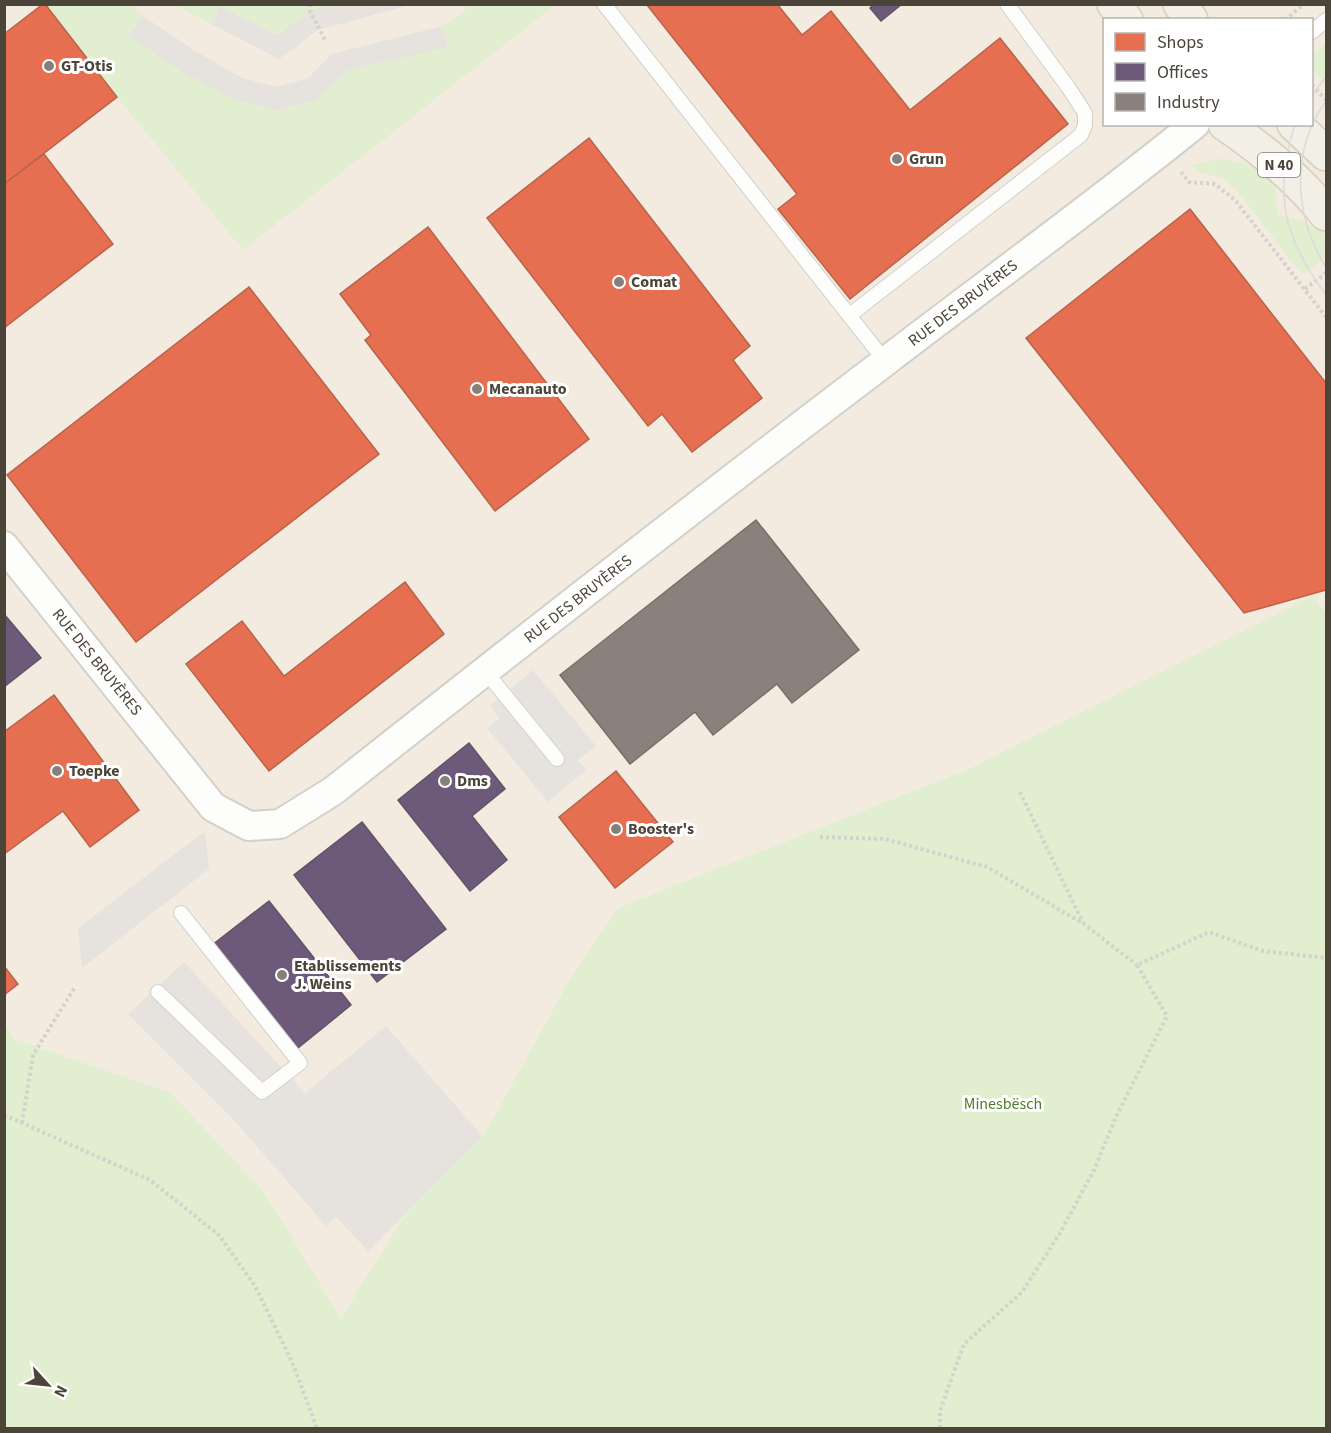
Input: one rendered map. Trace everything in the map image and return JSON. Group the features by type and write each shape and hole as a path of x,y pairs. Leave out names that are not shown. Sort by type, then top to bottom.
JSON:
{"main road":[{"path":"1114,4 1124,18"},
{"path":"1180,4 1190,18"},
{"name":"N 40","path":"1228,126 1284,169 1326,214"},
{"name":"N 40","path":"1296,126 1326,154"}],"street":[{"name":"RUE DES BRUYÈRES","path":"4,546 213,807 249,826 280,824 333,791 885,361 1026,257 1192,126"}],"lane":[{"path":"604,4 885,361"},
{"path":"850,315 1081,135 1085,125 1085,113 1007,4"},
{"path":"1313,30 1326,20"},
{"path":"485,671 557,759"},
{"path":"158,992 262,1092 300,1063 181,913"}],"path":[{"path":"310,4 310,11 326,42"},
{"path":"1287,18 1304,4"},
{"path":"1313,87 1326,100"},
{"path":"1181,172 1189,182 1215,184 1228,195 1326,317"},
{"path":"1305,289 1326,273"},
{"path":"1020,792 1083,924"},
{"path":"820,837 885,839 987,867 1083,924 1137,965 1167,1016 1116,1116 1094,1170 1060,1233 1022,1292 964,1344 940,1412 940,1428"},
{"path":"1137,965 1209,932 1263,951 1326,958"},
{"path":"22,1123 33,1055 75,987"},
{"path":"4,1115 150,1180 219,1235 255,1286 292,1362 316,1428"}],"shaded area":[{"path":"335,4 410,5 318,30 279,59 211,24 220,6 277,35 310,11"},
{"path":"4,5 1326,5 1326,614 971,768 618,908 570,979 483,1137 403,1218 341,1318 264,1192 171,1093 15,1039 5,1024"},
{"path":"143,16 197,52 242,78 277,87 308,78 332,54 442,26 448,47 347,71 316,100 277,111 231,98 184,73 129,36"},
{"path":"533,670 596,746 578,760 586,770 548,802 487,728 499,718 490,706"},
{"path":"205,831 209,869 82,968 78,928"},
{"path":"184,962 305,1093 386,1026 483,1137 368,1251 336,1217 326,1226 232,1118 128,1014"}],"green space":[{"path":"45,5 131,5 143,16 129,36 184,73 231,98 277,111 316,100 347,71 447,47 442,26 465,11 466,5 555,5 243,250 117,97"},
{"path":"175,5 335,5 310,11 277,35 221,6 211,24"},
{"path":"1326,43 1326,84 1313,69 1313,56"},
{"path":"1220,159 1249,165 1275,180 1277,214 1301,221 1326,234 1326,256 1302,275 1235,188 1223,179 1197,171 1192,165"},
{"name":"Minesbësch","path":"1313,596 1326,614 1326,1428 5,1428 4,1024 15,1039 171,1093 264,1192 341,1318 403,1218 483,1137 570,979 618,908 971,768"}],"building: Shops":[{"name":"GT-Otis","path":"43,4 117,97 4,184 4,34"},
{"name":"Grun","path":"777,4 802,35 831,11 910,110 1000,38 1068,124 850,299 778,209 797,194 647,5"},
{"name":"Comat","path":"589,138 750,346 733,360 762,398 692,452 662,414 648,426 487,218"},
{"path":"44,154 113,244 4,328 4,184"},
{"path":"1190,209 1326,383 1326,590 1244,613 1026,338"},
{"name":"Mecanauto","path":"428,227 589,439 495,511 365,340 371,335 340,294"},
{"path":"249,287 379,454 136,642 7,475"},
{"path":"405,582 444,634 269,771 186,664 242,621 284,676"},
{"name":"Toepke","path":"54,695 139,810 90,847 63,811 4,854 4,732"},
{"name":"Booster's","path":"616,771 673,842 615,888 559,817"},
{"path":"4,966 18,984 4,995"}],"building: Offices":[{"path":"874,4 902,4 881,21 870,8"},
{"path":"4,614 41,658 4,687"},
{"path":"469,743 505,789 472,816 507,860 470,891 398,800"},
{"path":"362,822 446,929 377,982 294,875"},
{"name":"Etablissements J. Weins","path":"269,901 351,1005 298,1048 212,945"}],"building: Industry":[{"path":"756,520 859,650 792,703 777,684 713,735 695,712 630,764 560,675"}],"tram line":[{"path":"1313,94 1326,77"},
{"path":"1313,123 1326,101"},
{"path":"1294,126 1285,172 1286,214 1291,234 1300,254 1326,295"},
{"path":"1312,126 1302,162 1300,184 1302,205 1307,227 1326,267"}],"place":[{"name":"GT-Otis","path":"49,66"},
{"name":"Grun","path":"897,159"},
{"name":"Comat","path":"619,282"},
{"name":"Mecanauto","path":"477,389"},
{"name":"Toepke","path":"57,771"},
{"name":"Dms","path":"445,781"},
{"name":"Booster's","path":"616,829"},
{"name":"Etablissements J. Weins","path":"282,975"}]}
